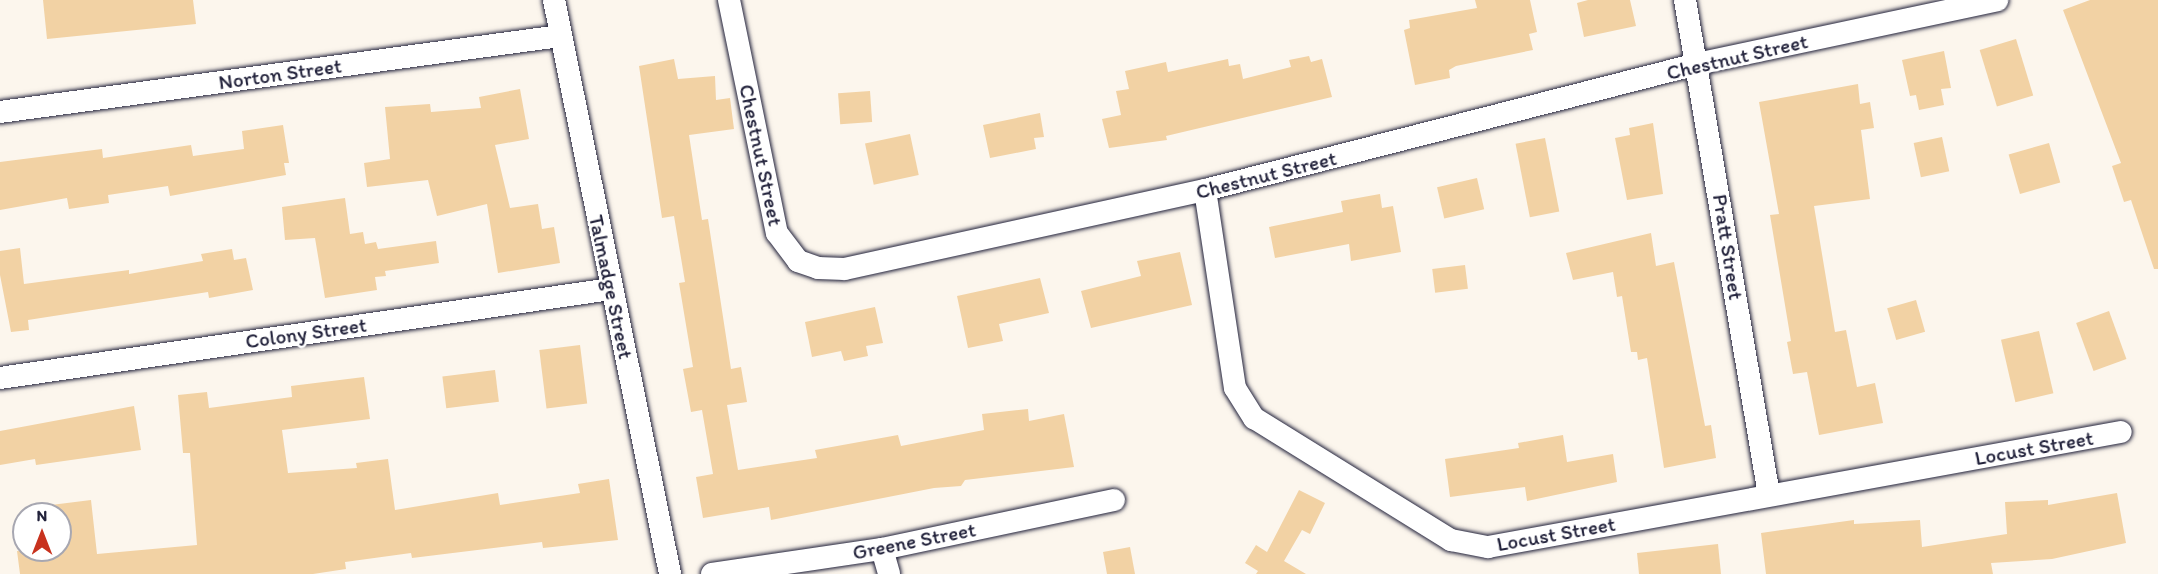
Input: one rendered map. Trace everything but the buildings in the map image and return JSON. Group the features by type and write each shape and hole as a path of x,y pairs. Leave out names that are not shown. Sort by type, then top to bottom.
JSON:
{"street":[{"name":"Talmadge Street","path":"554,0 669,574"},
{"name":"Chestnut Street","path":"729,0 777,232 798,261 818,268 845,269 1205,190 1698,64 1997,0"},
{"name":"Pratt Street","path":"1685,0 1698,64 1769,495"},
{"name":"Norton Street","path":"0,112 560,36"},
{"name":"Locust Street","path":"1205,190 1234,388 1254,418 1451,540 1488,547 2121,432"},
{"name":"Colony Street","path":"0,378 611,289"},
{"name":"Greene Street","path":"712,574 882,549 1114,500"},
{"path":"882,549 889,574"}]}
